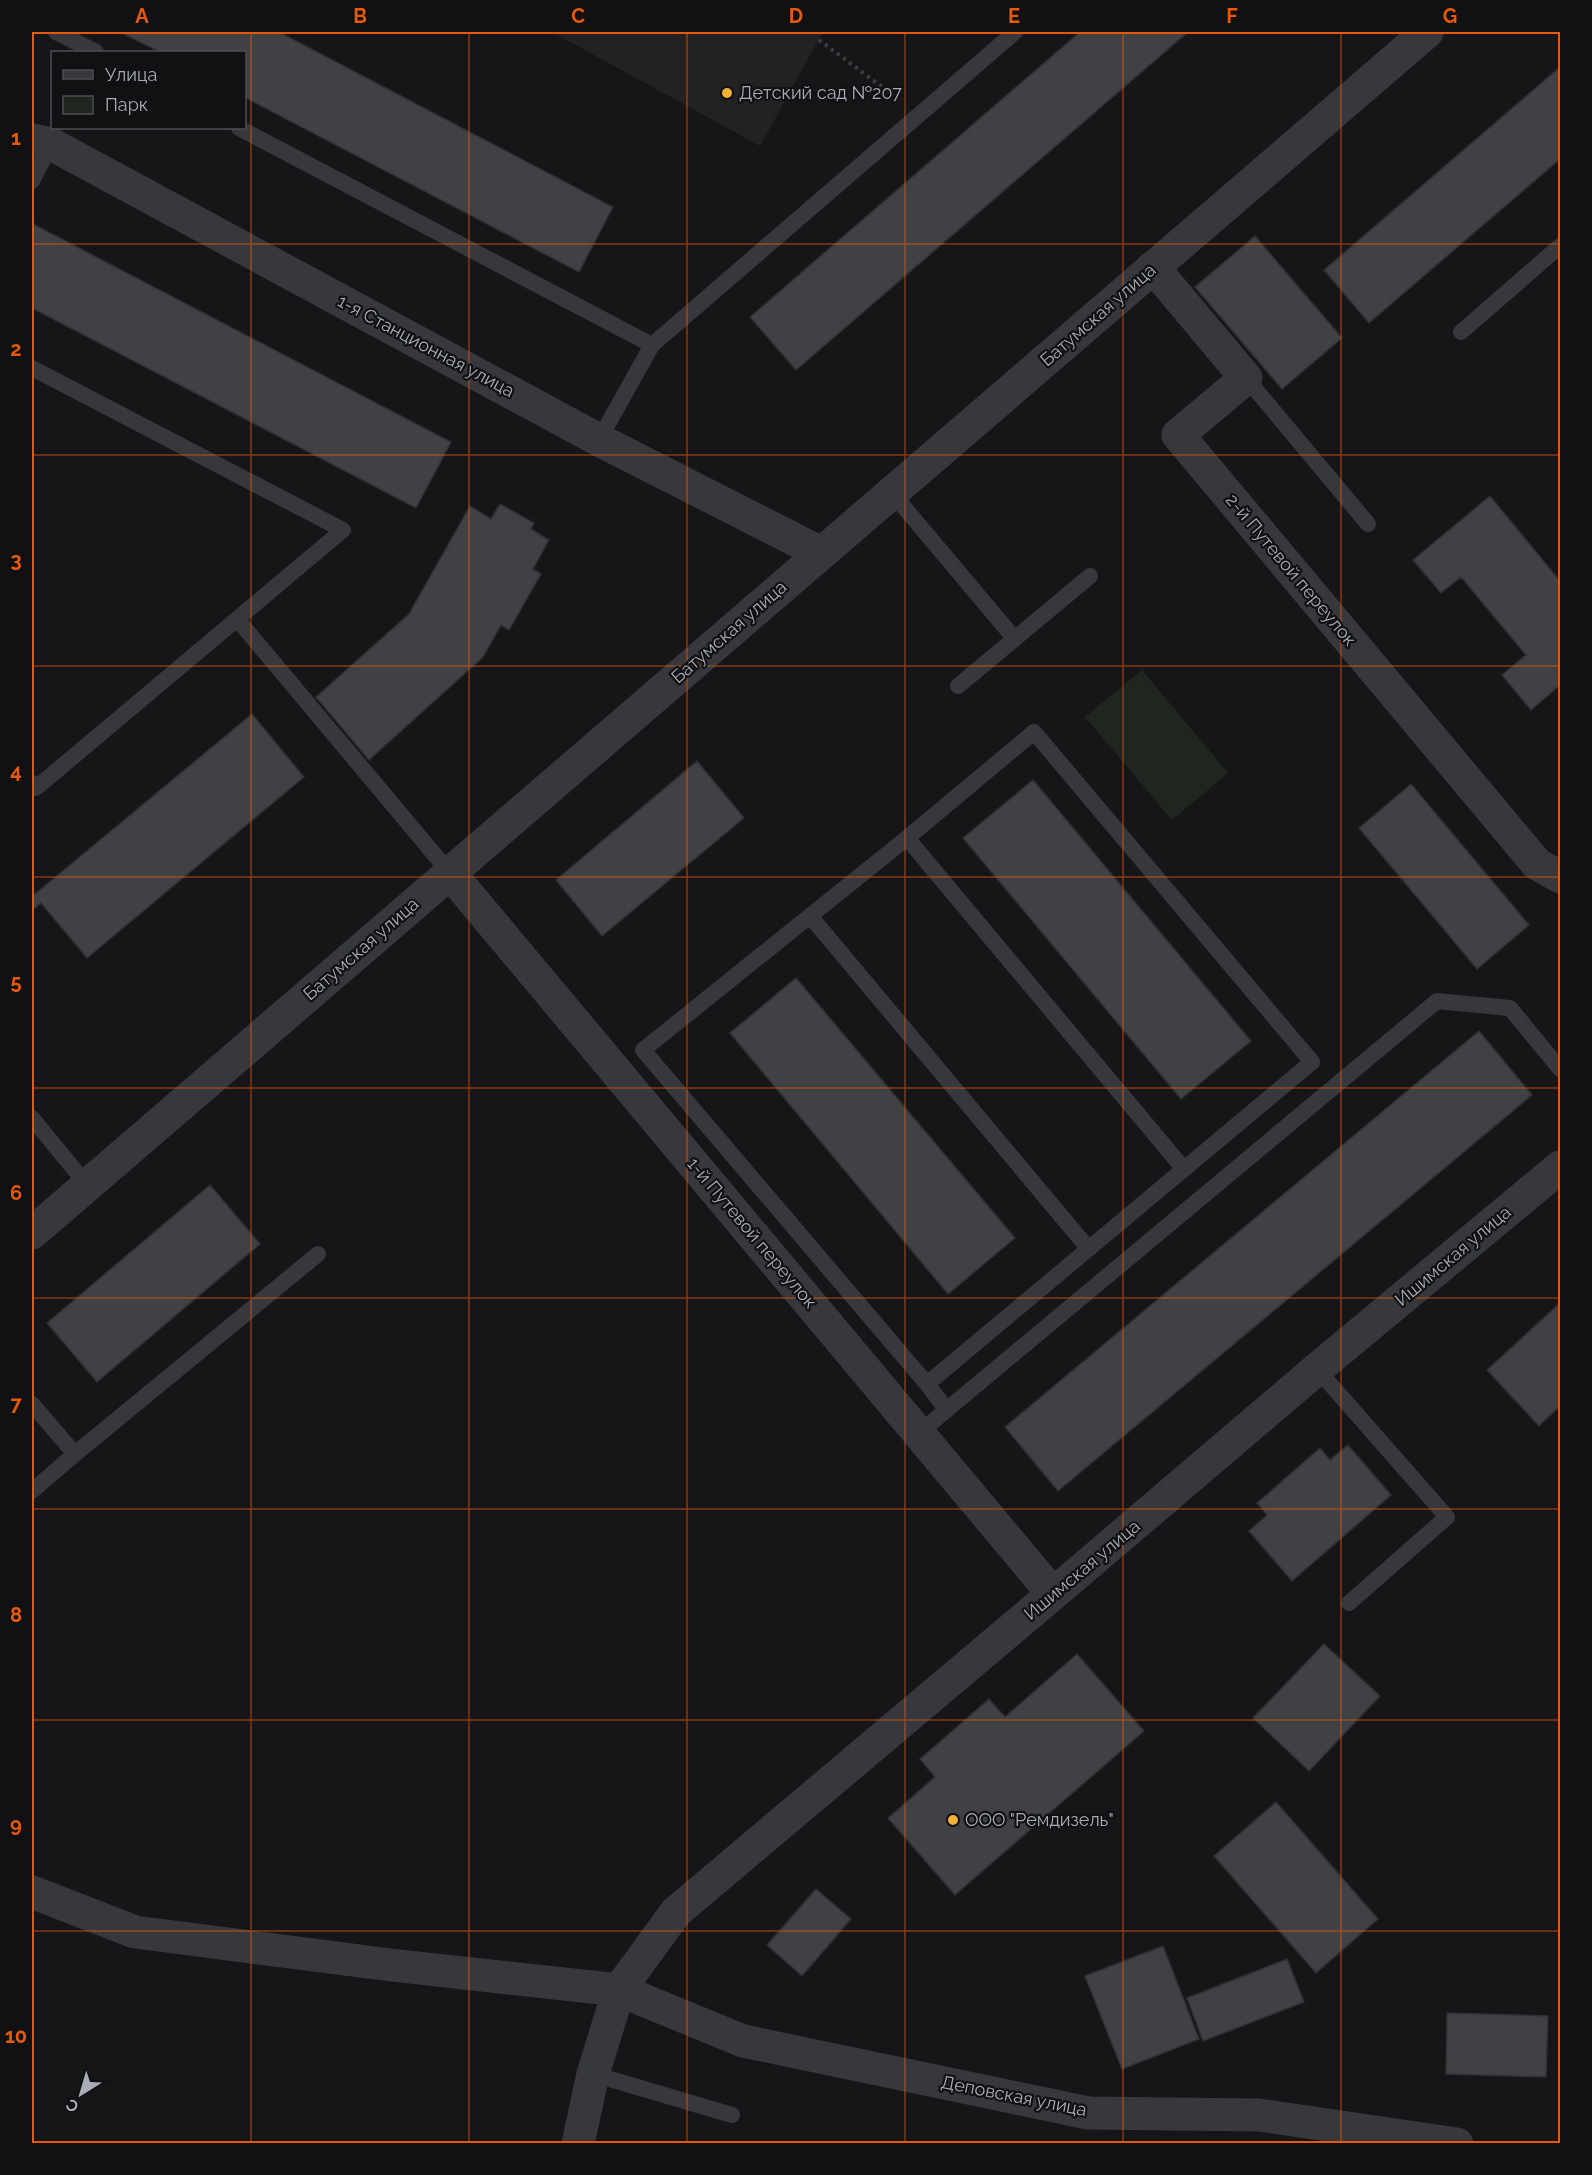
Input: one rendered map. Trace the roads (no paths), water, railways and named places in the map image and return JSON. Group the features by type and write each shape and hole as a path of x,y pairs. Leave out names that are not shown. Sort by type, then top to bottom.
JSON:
{"street":[{"name":"Батумская улица","path":"32,1233 1427,32"},
{"name":"1-я Станционная улица","path":"41,142 599,440 821,553"},
{"path":"1153,267 1246,378"},
{"name":"2-й Путевой переулок","path":"1246,378 1178,435 1537,864 1560,877"},
{"name":"1-й Путевой переулок","path":"450,873 1053,1594"},
{"name":"Ишимская улица","path":"578,2144 593,2074 619,1990 676,1912 1317,1368 1560,1167"},
{"name":"Деповская улица","path":"32,1892 135,1932 403,1966 619,1990 743,2041 1088,2112 1259,2115 1457,2144"}],"lane":[{"path":"56,32 94,51"},
{"path":"599,440 652,345 1015,32"},
{"path":"240,129 652,345"},
{"path":"32,181 41,142"},
{"path":"1461,332 1560,246"},
{"path":"32,368 343,530 36,788 32,783"},
{"path":"1246,378 1368,524"},
{"path":"892,493 1015,639"},
{"path":"958,686 1090,576"},
{"path":"238,620 450,873"},
{"path":"927,1384 1312,1062 1034,732 907,838 643,1050 947,1410"},
{"path":"907,838 1183,1168"},
{"path":"810,916 1088,1248"},
{"path":"919,1433 1437,1001 1510,1008 1560,1069"},
{"path":"32,1118 87,1185"},
{"path":"32,1491 318,1254"},
{"path":"1317,1368 1447,1517 1349,1603"},
{"path":"32,1404 75,1454"},
{"path":"593,2074 732,2115"}],"place":[{"name":"Детский сад №207","path":"727,93"},
{"name":"ООО \"Ремдизель\"","path":"953,1820"}]}
